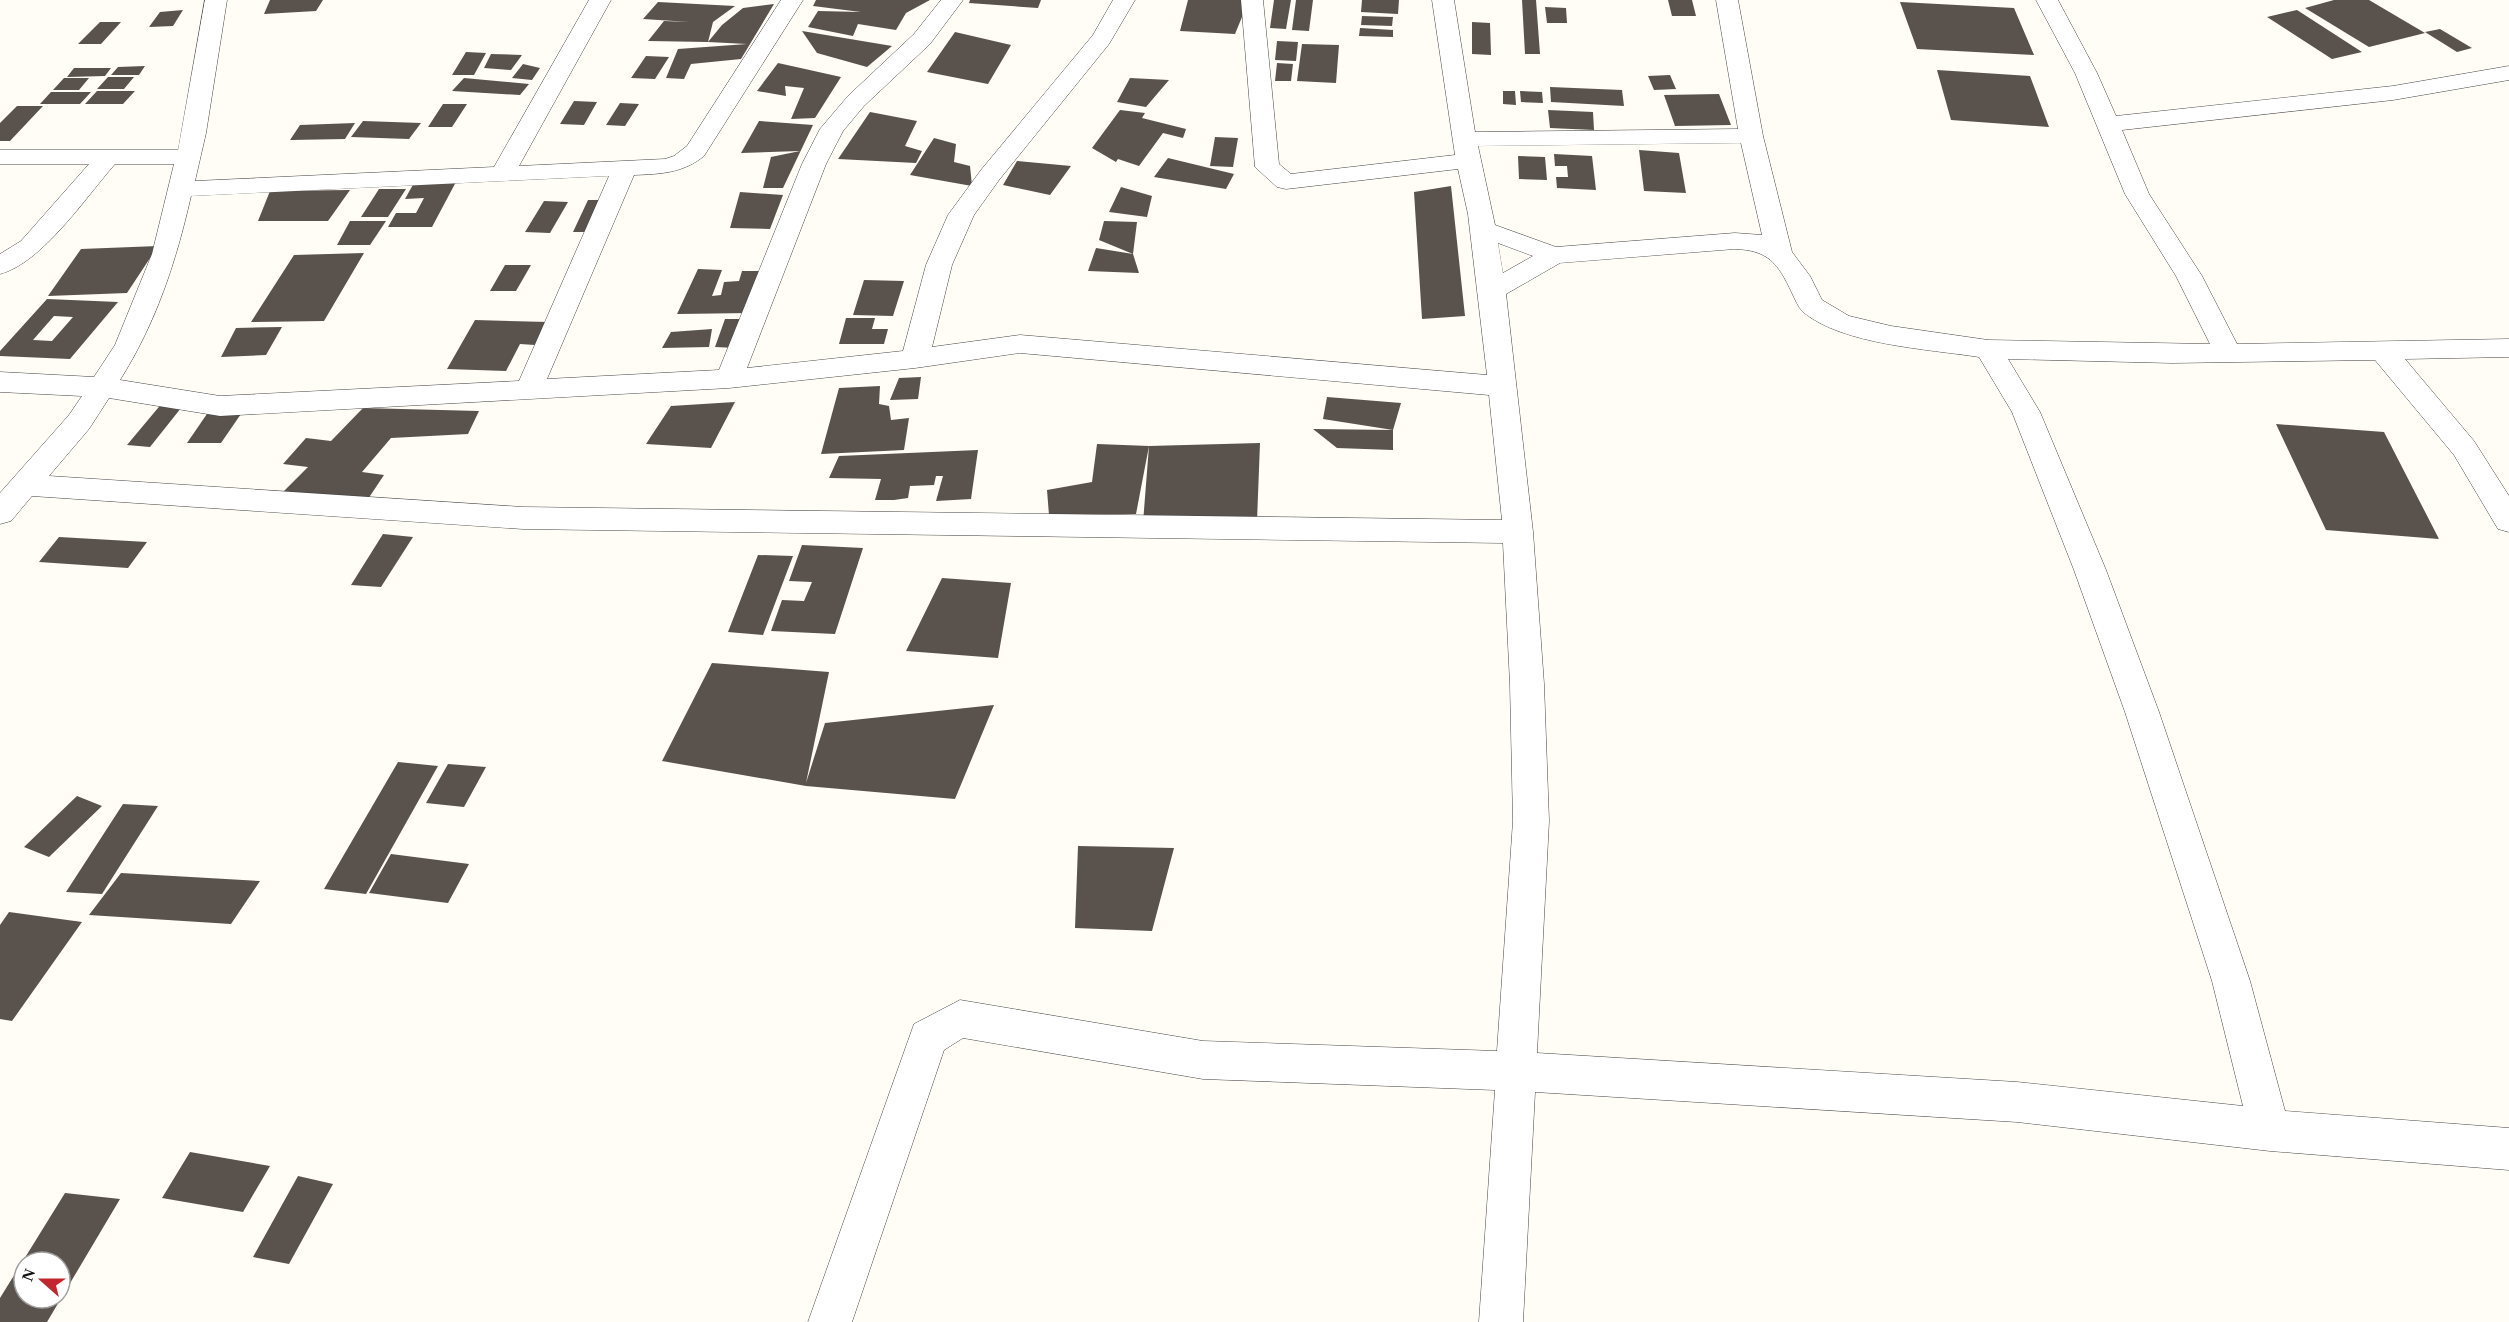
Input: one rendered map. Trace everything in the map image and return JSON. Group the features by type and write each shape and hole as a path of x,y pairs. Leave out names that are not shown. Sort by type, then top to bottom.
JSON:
{"street":[{"path":"0,513 79,422 128,346 165,254 194,133 216,0"},
{"path":"503,173 600,0"},
{"path":"180,189 667,166 696,152 792,0"},
{"path":"729,379 814,164 832,129 856,101 922,39 952,0"},
{"path":"915,359 939,265 959,218 994,167 1073,76 1106,33 1124,0"},
{"path":"1252,0 1267,167 1286,182 1466,150 1751,136"},
{"path":"1443,0 1466,150 1483,229 1492,290 1500,387 1518,532 1527,684 1531,821 1501,1322"},
{"path":"1727,0 1751,136 1779,253"},
{"path":"2047,0 2086,73 2137,194 2188,276 2228,352"},
{"path":"2109,124 2393,93 2509,73"},
{"path":"0,157 188,157"},
{"path":"0,266 30,247 108,157"},
{"path":"529,389 625,168"},
{"path":"1483,229 1554,255 1735,241 1760,242 1779,253 1797,276 1811,305 1840,323 1891,335 1988,349 2172,354 2509,348"},
{"path":"1492,290 1554,255"},
{"path":"0,382 101,387 220,406 729,379 915,359 1020,344 1500,387"},
{"path":"1988,349 2026,412 2090,570 2142,711 2231,981 2271,1130"},
{"path":"2382,350 2464,448 2509,521"},
{"path":"23,486 523,518 1518,532"},
{"path":"830,1322 928,1037 960,1019 1203,1059 1517,1071 2006,1101 2271,1130 2509,1149"}],"building":[{"path":"270,0 323,0 316,11 264,14"},
{"path":"816,0 930,0 906,13 896,30 858,24 853,36 808,27 818,11 861,12 813,6"},
{"path":"970,0 1041,0 1038,8 969,3"},
{"path":"1188,0 1249,0 1235,34 1180,31"},
{"path":"1274,0 1291,0 1286,29 1270,28"},
{"path":"1296,0 1313,0 1309,31 1292,30"},
{"path":"1362,0 1399,0 1398,14 1361,12"},
{"path":"1522,0 1536,0 1540,54 1525,54"},
{"path":"1668,0 1692,0 1696,16 1672,16"},
{"path":"2334,0 2369,0 2425,33 2369,47 2305,8"},
{"path":"658,2 735,6 713,22 708,42 648,41 664,21 690,22 643,19"},
{"path":"1900,2 2014,8 2034,55 1917,49"},
{"path":"774,4 741,59 691,64 684,79 666,78 678,49 747,44 708,42 722,25 743,8"},
{"path":"1545,7 1566,8 1567,23 1547,23"},
{"path":"183,10 173,26 149,27 160,12"},
{"path":"2297,10 2362,52 2332,59 2267,17"},
{"path":"1362,16 1393,17 1392,26 1361,25"},
{"path":"100,22 121,22 101,44 78,44"},
{"path":"1472,22 1490,23 1491,55 1472,54"},
{"path":"1360,28 1393,30 1393,37 1359,36"},
{"path":"2440,29 2472,48 2457,52 2425,32"},
{"path":"802,31 892,46 867,67 817,53"},
{"path":"955,32 1011,45 988,84 927,72"},
{"path":"1277,41 1298,42 1296,61 1275,60"},
{"path":"1302,44 1339,45 1336,83 1297,81"},
{"path":"466,52 486,53 474,75 452,75"},
{"path":"491,54 522,55 511,70 484,68"},
{"path":"646,56 669,57 655,79 631,78"},
{"path":"778,63 841,77 815,118 791,119 804,88 785,86 786,96 757,91"},
{"path":"1277,63 1293,64 1291,81 1275,81"},
{"path":"523,64 540,68 532,80 512,78"},
{"path":"145,66 139,75 111,75 118,67"},
{"path":"74,68 111,68 105,76 67,77"},
{"path":"1937,70 2030,76 2049,127 1951,120"},
{"path":"1670,75 1676,89 1654,90 1648,76"},
{"path":"108,77 134,77 124,89 97,89"},
{"path":"64,78 89,78 79,90 53,90"},
{"path":"464,78 529,84 520,95 452,91"},
{"path":"1130,78 1169,80 1146,107 1117,102"},
{"path":"1550,87 1622,90 1624,106 1551,102"},
{"path":"97,91 135,91 123,104 85,104"},
{"path":"1503,91 1515,91 1516,105 1503,104"},
{"path":"1520,91 1542,92 1543,103 1521,102"},
{"path":"51,92 91,92 80,104 40,104"},
{"path":"1719,94 1731,125 1675,126 1664,95"},
{"path":"574,101 597,102 584,125 560,124"},
{"path":"620,103 639,104 625,126 606,125"},
{"path":"443,104 467,104 452,127 428,127"},
{"path":"17,106 43,106 10,141 0,141 0,123"},
{"path":"1120,110 1145,113 1142,118 1186,129 1183,138 1163,133 1139,166 1118,159 1116,162 1092,148"},
{"path":"1548,110 1593,112 1594,130 1550,128"},
{"path":"870,112 917,121 905,146 922,151 916,163 838,159"},
{"path":"363,121 421,123 409,139 351,137"},
{"path":"759,121 813,125 783,188 763,188 771,157 800,151 741,153"},
{"path":"355,123 345,139 290,140 300,125"},
{"path":"1215,137 1238,138 1233,167 1210,166"},
{"path":"934,138 956,144 954,162 970,166 972,186 910,175"},
{"path":"1639,150 1679,153 1686,193 1644,191"},
{"path":"1554,154 1592,156 1596,190 1557,188 1556,177 1568,177 1567,166 1555,166"},
{"path":"1518,156 1545,157 1547,180 1519,179"},
{"path":"1168,158 1234,174 1226,189 1154,177"},
{"path":"1017,161 1071,166 1050,195 1003,185"},
{"path":"457,180 432,227 388,227 396,213 416,213 424,198 405,199 415,181"},
{"path":"1451,186 1465,316 1422,319 1414,192"},
{"path":"1121,187 1152,196 1147,217 1109,212"},
{"path":"379,189 406,189 388,217 361,217"},
{"path":"350,190 328,221 258,221 270,191"},
{"path":"740,192 783,195 770,229 730,228"},
{"path":"588,200 606,200 591,232 573,232"},
{"path":"544,201 568,202 550,233 525,232"},
{"path":"350,221 386,221 370,245 337,245"},
{"path":"1104,221 1137,222 1133,254 1099,240"},
{"path":"158,246 127,293 48,296 81,249"},
{"path":"1096,248 1133,254 1139,273 1088,271"},
{"path":"364,253 324,321 251,322 294,255"},
{"path":"505,265 531,265 516,291 490,291"},
{"path":"698,269 722,270 712,296 721,295 724,282 739,281 742,271 764,271 750,313 677,314"},
{"path":"864,280 904,281 893,316 853,315"},
{"path":"47,299 118,302 70,359 0,356 0,351","holes":["54,316 73,317 52,341 33,340"]},
{"path":"846,318 875,318 872,329 888,329 884,344 839,344"},
{"path":"725,319 748,319 736,348 715,347"},
{"path":"475,320 548,322 535,345 520,344 506,371 447,369"},
{"path":"282,327 266,355 221,357 236,328"},
{"path":"712,329 709,347 662,348 671,332"},
{"path":"921,377 918,399 890,400 899,378"},
{"path":"880,386 879,404 889,406 891,420 909,418 904,450 821,454 839,388"},
{"path":"1327,397 1401,403 1393,430 1323,419"},
{"path":"163,402 185,403 150,447 127,445"},
{"path":"735,402 711,448 646,444 671,406"},
{"path":"363,408 479,411 468,434 391,438 362,472 384,475 366,502 282,493 308,467 283,464 306,438 331,441"},
{"path":"209,411 243,411 221,443 187,443"},
{"path":"2276,424 2384,432 2439,539 2326,530"},
{"path":"1313,429 1393,430 1393,450 1337,448"},
{"path":"1260,443 1257,521 1143,523 1149,446"},
{"path":"1097,444 1149,446 1136,514 1049,515 1047,490 1092,482"},
{"path":"978,450 971,499 936,501 943,476 936,476 934,485 910,486 908,498 894,500 875,500 881,479 829,478 839,456"},
{"path":"383,534 413,537 381,587 351,585"},
{"path":"59,537 147,542 128,568 39,562"},
{"path":"802,545 863,548 835,634 771,631 782,600 804,601 812,582 789,581"},
{"path":"758,555 793,556 763,635 728,632"},
{"path":"942,578 1011,583 998,658 906,651"},
{"path":"712,663 829,672 806,783 825,723 994,705 955,799 806,786 662,761"},
{"path":"398,762 438,766 366,894 324,889"},
{"path":"448,764 486,767 464,807 426,803"},
{"path":"77,796 102,806 49,857 24,847"},
{"path":"123,804 158,806 102,894 66,892"},
{"path":"1078,846 1174,848 1152,931 1075,928"},
{"path":"391,854 469,864 448,903 369,893"},
{"path":"121,873 260,881 231,924 89,915"},
{"path":"9,912 82,922 12,1021 0,1019 0,925"},
{"path":"190,1152 270,1166 243,1212 162,1198"},
{"path":"298,1176 333,1184 289,1264 253,1257"},
{"path":"65,1193 120,1199 72,1280 72,1250 30,1250"},
{"path":"12,1279 12,1310 54,1310 47,1322 0,1322 0,1298"}]}
